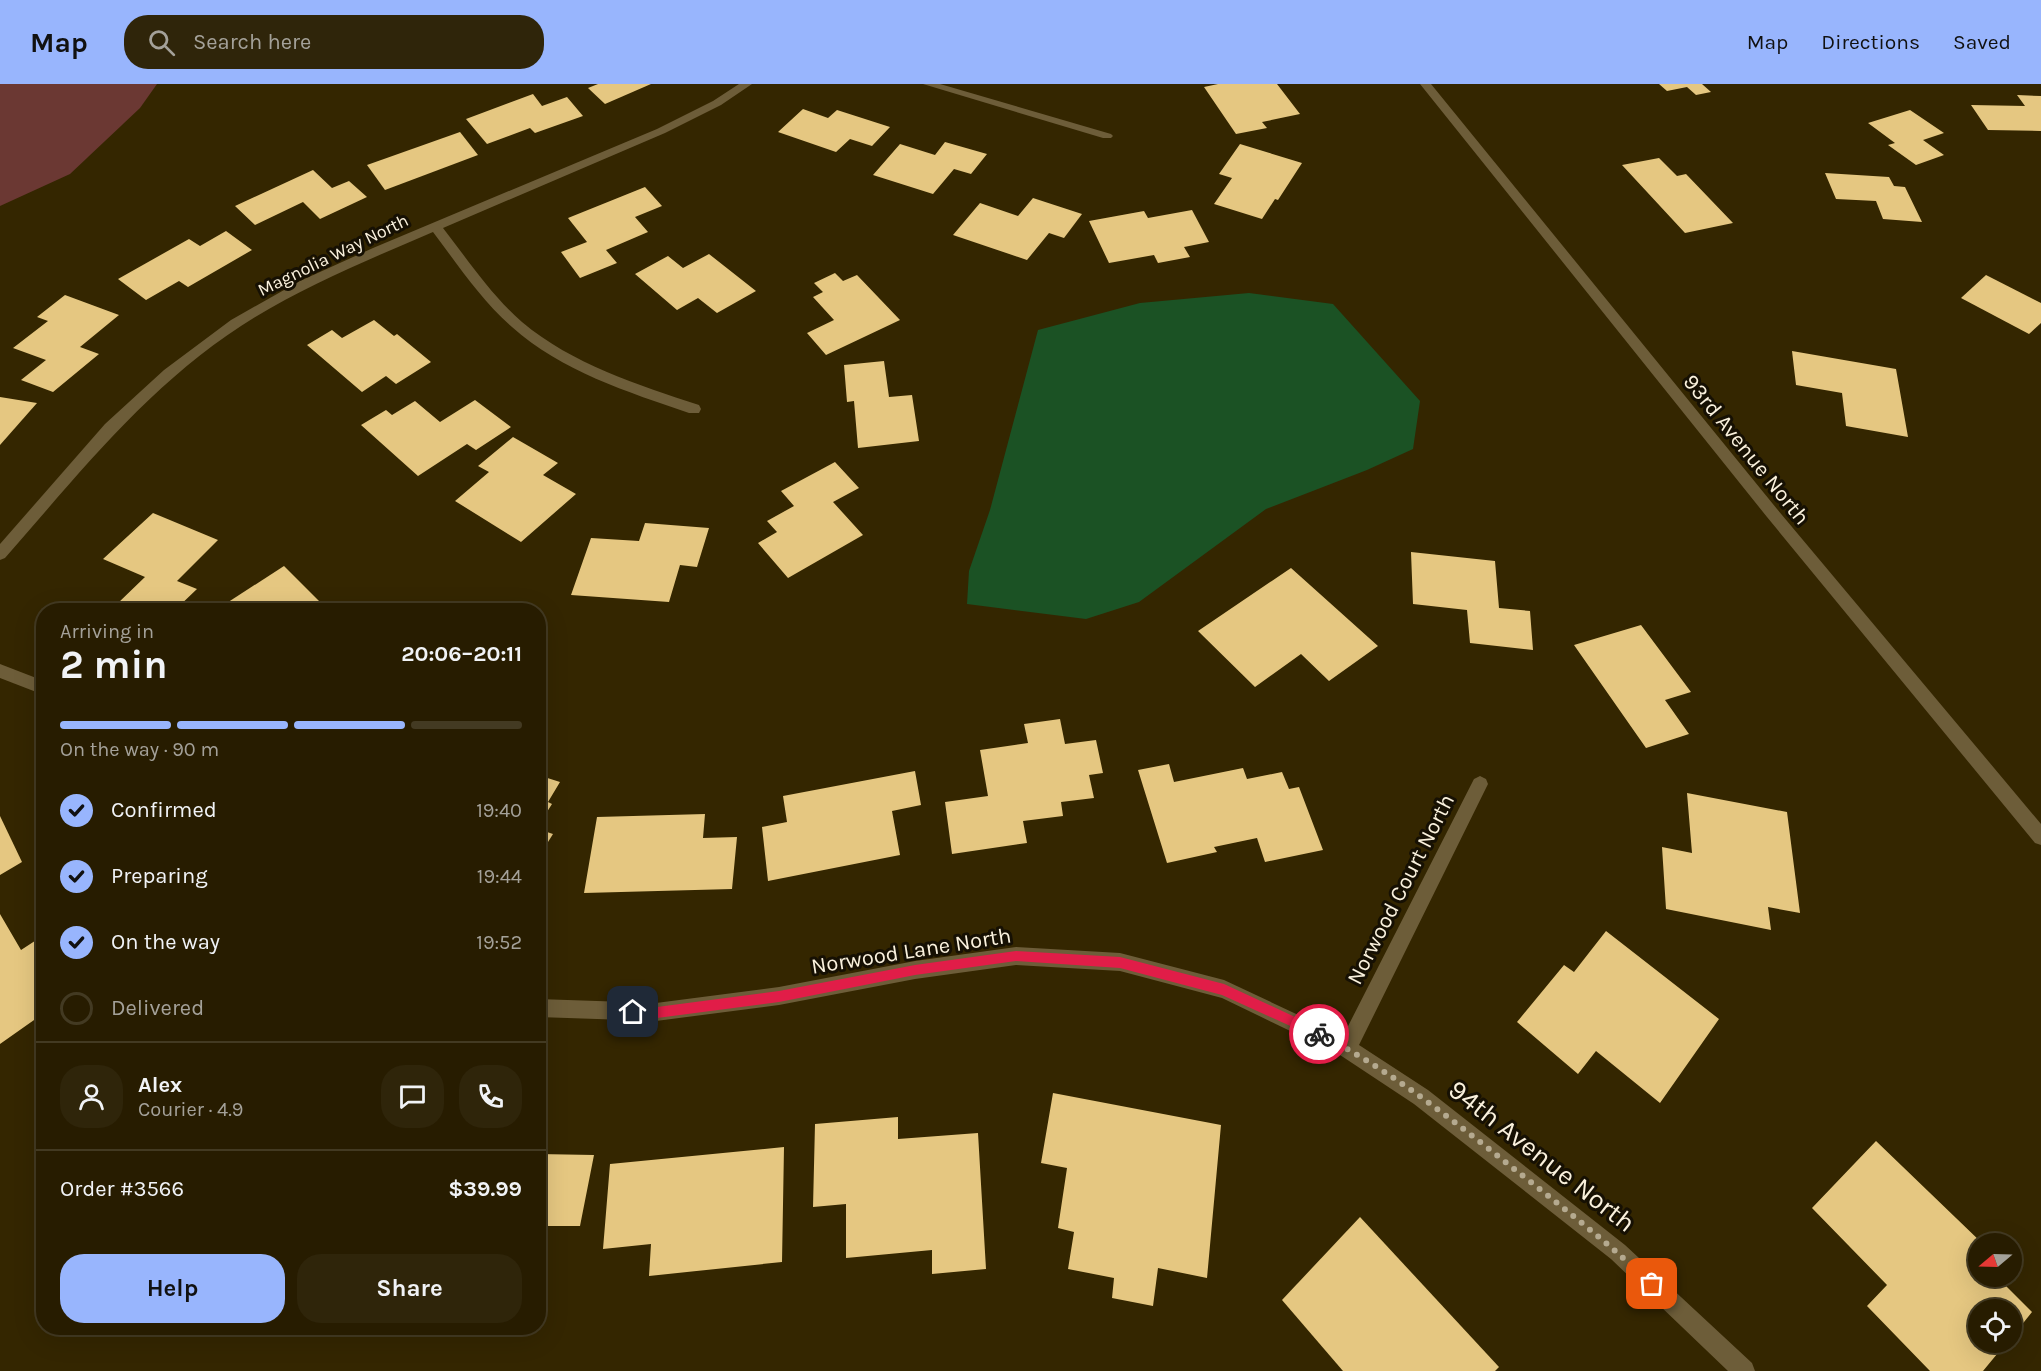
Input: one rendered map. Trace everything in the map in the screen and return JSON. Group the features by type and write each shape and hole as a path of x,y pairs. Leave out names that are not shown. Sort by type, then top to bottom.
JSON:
{"street":[{"name":"Magnolia Way North","path":"0,554 110,428 169,373 236,323 304,284 661,131 717,103 747,84"},
{"path":"928,84 1107,136"},
{"name":"93rd Avenue North","path":"1425,84 1480,149 1779,522 2041,837"},
{"path":"435,226 489,296 531,335 584,368 632,388 694,409"},
{"path":"0,671 36,685"},
{"name":"Norwood Court North","path":"1347,1048 1479,784"},
{"name":"Norwood Lane North","path":"546,1008 657,1012 779,996 915,970 1016,956 1120,962 1224,989 1347,1048"},
{"name":"94th Avenue North","path":"1347,1048 1421,1097 1618,1252 1744,1371"}],"shaded area":[{"path":"0,84 157,84 140,108 70,174 0,206"},
{"path":"1249,293 1333,304 1420,401 1413,449 1367,470 1266,509 1139,602 1086,619 967,604 969,571 990,510 1038,330 1140,303"}],"building":[{"path":"598,84 651,84 605,104 588,88"},
{"path":"1218,84 1277,84 1300,114 1262,122 1267,128 1236,134 1204,87"},
{"path":"1659,84 1702,84 1711,92 1696,95 1687,87 1667,91"},
{"path":"533,94 542,106 567,97 583,116 535,133 530,128 487,144 466,119"},
{"path":"2017,95 2041,96 2041,131 1988,130 1971,105 2025,106"},
{"path":"803,109 828,118 837,110 890,127 872,146 850,139 836,152 778,132"},
{"path":"1910,110 1944,133 1923,140 1944,155 1916,165 1888,145 1895,143 1868,123"},
{"path":"460,132 478,155 385,190 367,165"},
{"path":"945,142 987,154 971,174 954,169 933,194 873,175 900,144 935,155"},
{"path":"1240,144 1302,163 1278,200 1275,199 1262,219 1214,204 1232,178 1219,174"},
{"path":"1659,158 1677,176 1686,174 1733,223 1685,233 1622,165"},
{"path":"313,170 332,188 349,181 367,197 320,219 303,202 255,225 235,206"},
{"path":"1825,173 1889,177 1894,186 1905,187 1922,222 1883,219 1876,201 1836,199"},
{"path":"645,187 662,206 635,217 648,232 606,250 617,263 580,278 561,252 587,242 568,218"},
{"path":"1033,198 1082,214 1064,238 1049,233 1027,260 953,235 980,203 1018,216"},
{"path":"1192,210 1209,242 1184,247 1190,257 1158,263 1154,255 1109,263 1089,221 1144,211 1148,218"},
{"path":"226,231 252,250 188,287 179,281 146,300 118,279 189,239 200,246"},
{"path":"709,254 756,291 717,313 698,298 677,310 635,274 668,256 683,268"},
{"path":"835,273 843,281 857,275 900,320 826,355 807,333 834,320 813,297 823,292 814,283"},
{"path":"1986,275 2041,303 2041,323 2029,334 1961,298"},
{"path":"65,295 119,315 80,347 99,354 53,392 21,380 46,360 13,348 48,321 37,317"},
{"path":"374,320 394,336 397,334 431,362 396,384 386,376 362,392 307,345 332,330 342,338"},
{"path":"1792,351 1896,369 1908,437 1846,426 1842,393 1796,385"},
{"path":"884,361 889,397 912,395 919,441 858,448 854,401 847,402 844,365"},
{"path":"0,397 37,403 0,445"},
{"path":"475,400 511,427 476,450 467,444 418,476 361,425 386,410 392,415 415,401 440,422"},
{"path":"513,437 558,463 543,475 576,494 521,542 455,501 489,472 478,466"},
{"path":"835,462 859,488 833,502 863,535 788,578 758,543 777,532 767,521 794,506 781,491"},
{"path":"153,513 218,540 177,581 197,589 182,603 118,603 145,577 103,559"},
{"path":"645,523 709,528 697,567 680,565 669,602 571,595 591,538 639,541"},
{"path":"1411,552 1495,561 1499,608 1530,611 1533,650 1470,643 1467,610 1413,604"},
{"path":"284,566 321,603 227,603"},
{"path":"1291,568 1378,646 1329,681 1301,654 1255,687 1198,631"},
{"path":"1641,625 1691,692 1665,700 1689,734 1646,748 1574,645"},
{"path":"1060,719 1065,744 1096,740 1103,773 1089,775 1094,798 1061,802 1063,816 1023,821 1027,843 952,854 945,802 988,796 980,750 1028,743 1024,724"},
{"path":"1169,764 1174,782 1243,768 1247,779 1282,772 1289,789 1299,787 1323,850 1265,862 1257,838 1214,847 1217,852 1167,863 1138,770"},
{"path":"915,771 921,805 892,811 900,855 768,881 762,827 787,822 783,796"},
{"path":"546,778 560,782 548,802 552,804 546,813"},
{"path":"1687,793 1787,812 1800,913 1768,907 1771,930 1666,909 1662,847 1692,853"},
{"path":"705,814 703,838 737,837 732,889 584,893 597,817"},
{"path":"0,816 22,862 0,875"},
{"path":"546,832 553,834 546,845"},
{"path":"0,914 21,950 36,940 36,1019 0,1044"},
{"path":"1606,931 1719,1019 1660,1103 1596,1051 1578,1074 1517,1022 1564,965 1574,972"},
{"path":"1053,1093 1221,1125 1207,1278 1158,1268 1153,1306 1112,1298 1114,1278 1068,1269 1074,1232 1058,1228 1067,1168 1041,1163"},
{"path":"898,1117 898,1139 978,1133 986,1269 932,1274 932,1250 846,1258 846,1204 813,1207 815,1124"},
{"path":"1876,1141 1972,1233 1968,1233 1968,1287 2007,1287 2019,1299 1968,1299 1968,1353 1998,1353 1983,1371 1930,1371 1867,1306 1887,1285 1812,1208"},
{"path":"784,1147 782,1262 649,1276 651,1244 603,1249 610,1164"},
{"path":"546,1154 594,1155 580,1226 548,1226 546,1236"},
{"path":"1360,1217 1499,1367 1495,1371 1343,1371 1282,1300"},
{"path":"2022,1302 2032,1312 2022,1324"}],"way so far":[{"path":"1319,1034 1347,1048 1421,1097 1618,1252 1652,1284"}],"route":[{"path":"633,1012 657,1012 779,996 915,970 1016,956 1120,962 1224,989 1319,1034"}]}
